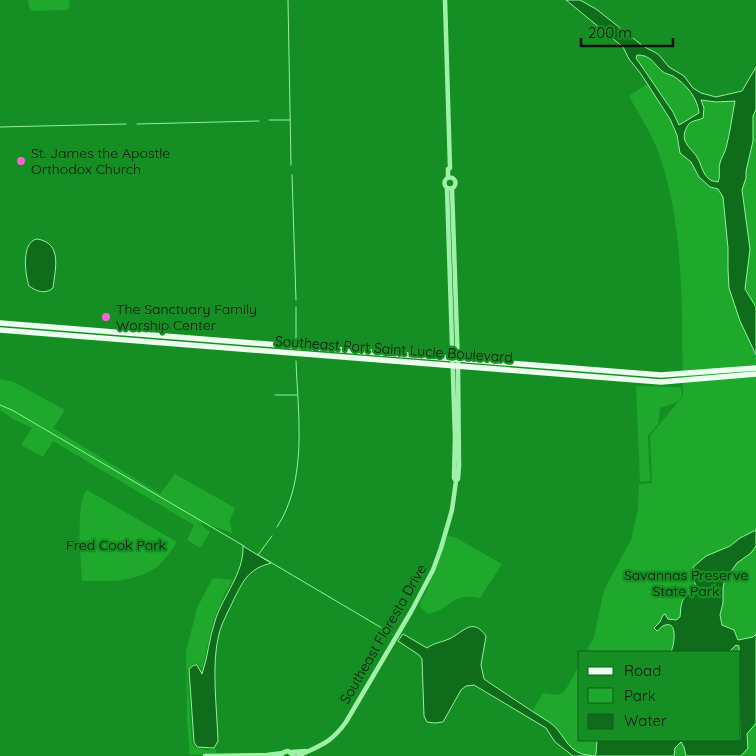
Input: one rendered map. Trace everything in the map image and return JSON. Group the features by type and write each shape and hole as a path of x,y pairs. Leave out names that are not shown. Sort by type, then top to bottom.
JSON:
{"main road":[{"name":"Southeast Port Saint Lucie Boulevard","path":"0,323 646,374 675,375 756,368"},
{"name":"Southeast Port Saint Lucie Boulevard","path":"0,330 631,380 676,382 756,374"},
{"path":"213,347 226,341"},
{"path":"631,380 642,378 646,374"}],"street":[{"path":"445,0 450,168 448,169 450,178 456,184 450,188 445,183 450,178"},
{"name":"Southeast Floresta Drive","path":"298,756 326,744 340,730 425,587 447,529 456,481 454,478 455,359 450,188"},
{"name":"Southeast Floresta Drive","path":"205,756 268,756 282,754 287,751 292,754 310,751"}],"green space":[{"path":"28,0 70,0 69,8 66,10 33,11 29,7"},
{"name":"Savannas Preserve State Park","path":"642,50 695,93 714,99 743,101 756,87 756,756 584,756 572,752 532,712 543,693 558,695 565,691 578,668 578,741 741,741 741,651 587,651 594,637 604,590 631,540 638,509 639,484 652,483 650,436 683,396 682,305 674,213 668,183 659,154 629,96 647,84 633,60 634,52"},
{"path":"0,379 14,382 65,410 53,428 160,494 175,474 235,508 230,520 232,533 202,522 201,525 210,532 200,548 187,540 194,525 53,441 43,457 21,445 32,428 0,410"},
{"path":"636,386 681,387 682,396 677,402 660,408 658,424 648,436 650,481 640,482"},
{"name":"Fred Cook Park","path":"87,490 177,542 167,557 154,569 137,577 110,581 82,581 80,519 83,497"},
{"path":"450,536 502,564 480,598 462,597 436,612 428,614 421,608 420,603 447,537"},
{"path":"212,579 233,580 213,621 202,670 199,665 194,663 187,670 192,743 196,748 216,749 216,754 190,755 187,720 186,652 197,608"}],"water":[{"path":"566,0 580,0 596,9 643,46 658,54 669,67 684,76 693,88 701,93 716,97 742,91 756,67 756,109 753,116 753,141 742,190 750,249 745,289 756,307 756,355 740,321 729,288 728,248 723,197 718,189 710,187 699,177 691,162 680,153 677,135 670,119 629,59 623,47","holes":["637,55 646,56 663,72 673,76 682,83 696,102 699,113 679,125 673,112 636,58","701,100 716,102 735,101 727,142 719,165 718,182 706,176 684,136 688,125 703,118 704,108"]},
{"path":"37,239 45,241 51,246 54,251 56,265 53,288 41,292 29,286 26,267 28,246"},
{"path":"756,530 756,546 751,553 737,563 725,580 720,615 722,625 734,630 738,640 753,637 756,634 756,723 747,734 748,748 741,756 686,756 681,742 675,748 674,756 594,756 596,754 597,741 741,741 741,651 739,651 739,646 736,645 730,651 671,651 674,634 671,626 663,626 657,631 654,628 665,614 668,619 676,620 680,617 683,600 696,586 693,578 693,567 706,556 730,546 740,538"},
{"path":"243,546 271,563 257,568 244,580 222,625 215,659 218,741 214,748 197,747 194,742 189,669 197,665 202,674 215,621 237,575"},
{"path":"476,627 486,636 481,665 484,679 549,722 577,752 594,756 573,756 555,742 546,728 474,685 466,686 461,690 443,722 427,722 424,716 422,659 398,641 403,634 427,648 449,639 468,628"}],"waterway":[{"path":"288,0 291,165"},
{"path":"269,120 290,120"},
{"path":"137,124 259,121"},
{"path":"0,127 126,124"},
{"path":"292,175 296,300"},
{"path":"296,307 296,341"},
{"path":"277,527 287,509 297,468 299,425 296,361"},
{"path":"275,395 297,395"},
{"path":"0,405 12,410 244,546"},
{"path":"258,555 272,536"},
{"path":"260,556 392,634"}],"place":[{"name":"St. James the Apostle Orthodox Church","path":"21,161"},
{"name":"The Sanctuary Family Worship Center","path":"106,317"}]}
